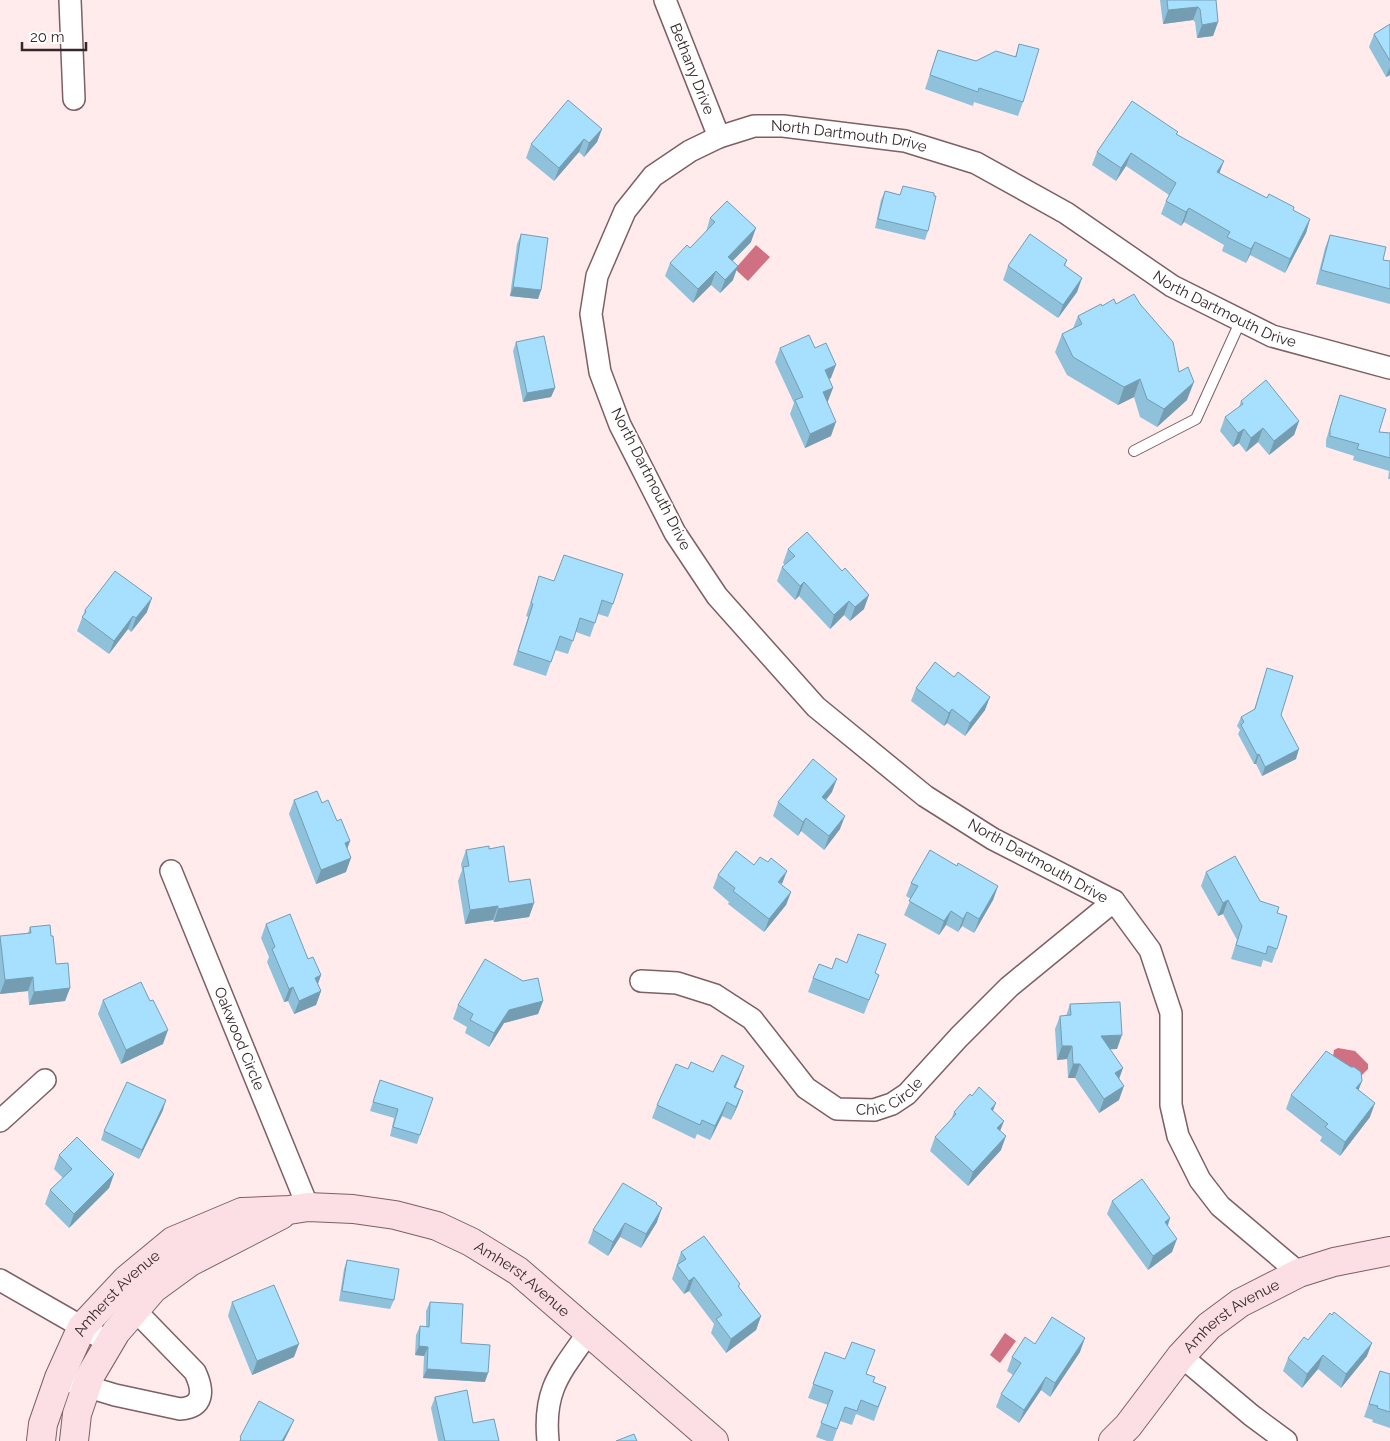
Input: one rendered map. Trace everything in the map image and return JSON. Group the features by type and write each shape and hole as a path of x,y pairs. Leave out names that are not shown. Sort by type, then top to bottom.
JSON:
{"street":[{"path":"70,0 74,99"},
{"name":"Bethany Drive","path":"665,0 719,137"},
{"name":"North Dartmouth Drive","path":"1299,1273 1220,1206 1200,1180 1178,1136 1171,1105 1171,1013 1150,950 1114,901 993,839 925,796 816,707 717,596 675,532 617,416 600,372 591,314 597,276 625,211 653,176 690,151 719,137 754,126 783,126 904,141 976,163 1066,212 1172,286 1272,336 1390,368"},
{"name":"Oakwood Circle","path":"172,871 299,1209"},
{"name":"Chic Circle","path":"641,981 677,983 715,995 752,1019 806,1088 837,1109 874,1110 892,1104 907,1094 959,1037 1009,987 1114,901"},
{"path":"0,1121 45,1080"},
{"name":"Amherst Avenue","path":"74,1441 77,1414 90,1376 116,1332 154,1289 190,1262 299,1209"},
{"name":"Amherst Avenue","path":"41,1441 43,1424 59,1378 82,1327 127,1279 173,1241 242,1212 354,1209 395,1215 446,1230 471,1242 518,1271 714,1441"},
{"name":"Amherst Avenue","path":"1113,1441 1128,1426 1181,1356 1209,1326 1240,1303 1299,1273 1334,1262 1390,1251"},
{"path":"0,1280 110,1343"},
{"path":"59,1378 115,1395 180,1409 190,1408 197,1401 202,1392 196,1372 116,1290"},
{"path":"548,1441 547,1407 556,1379 588,1333"},
{"path":"1181,1356 1251,1415 1286,1441"}],"lane":[{"path":"1134,451 1196,419 1241,320"}],"shaded area":[{"path":"756,245 770,257 748,281 735,269"},
{"path":"1338,1048 1355,1051 1368,1064 1368,1069 1360,1077 1332,1063 1334,1050"},
{"path":"1005,1333 1016,1341 1000,1363 990,1355"}],"building":[{"path":"1167,0 1216,0 1218,22 1202,25 1200,9 1198,7 1168,10"},
{"path":"1390,24 1390,61 1374,34"},
{"path":"1019,44 1039,49 1023,102 979,88 978,92 930,75 938,50 976,61 996,51 1016,57"},
{"path":"568,100 602,129 589,143 584,139 559,168 531,144"},
{"path":"1132,101 1178,132 1176,134 1224,161 1217,172 1267,198 1269,194 1294,207 1293,210 1310,219 1290,259 1255,242 1251,249 1227,237 1230,232 1189,208 1186,212 1166,201 1176,183 1131,153 1121,168 1097,152"},
{"path":"903,186 934,193 934,196 936,196 928,231 878,219 885,191 900,195"},
{"path":"727,201 756,228 728,257 738,266 725,280 716,271 698,289 670,263 687,245 690,248 715,222 710,218"},
{"path":"521,234 548,238 541,290 513,287"},
{"path":"1030,234 1067,260 1064,265 1082,278 1063,305 1008,266"},
{"path":"1330,235 1386,247 1383,260 1390,261 1390,289 1321,270"},
{"path":"1134,294 1140,304 1173,342 1179,372 1188,367 1194,382 1164,409 1147,399 1140,379 1124,387 1073,357 1062,334 1082,324 1078,316 1101,304 1102,306 1114,299 1116,304"},
{"path":"809,335 815,348 826,343 836,365 825,370 833,388 823,392 836,422 810,434 795,400 803,397 780,348"},
{"path":"544,336 555,388 527,393 516,342"},
{"path":"1266,380 1299,421 1274,441 1263,428 1251,438 1244,429 1238,433 1225,417 1243,404 1241,401"},
{"path":"1340,395 1386,409 1379,432 1390,433 1390,458 1357,449 1359,444 1330,436 1330,429"},
{"path":"807,532 842,571 845,568 869,595 855,607 849,601 834,615 804,582 800,586 782,567 795,556 788,549"},
{"path":"564,555 623,574 613,604 602,600 595,623 580,618 573,641 560,636 551,662 518,651 533,604 531,603 539,576 554,581"},
{"path":"115,571 152,598 136,618 133,616 114,641 82,617 86,612 85,610"},
{"path":"935,662 954,677 958,672 990,697 970,723 952,709 949,713 916,688"},
{"path":"1267,668 1293,676 1281,715 1299,749 1265,767 1241,725 1244,722 1241,717 1255,709"},
{"path":"813,759 837,779 822,797 845,816 829,836 806,818 803,822 778,802"},
{"path":"317,791 322,803 328,800 337,821 341,819 350,841 345,843 351,858 321,870 294,800"},
{"path":"489,846 489,849 504,846 509,882 530,879 534,903 498,909 498,906 470,910 463,867 469,866 466,850"},
{"path":"930,850 957,866 958,863 998,886 979,919 967,912 963,919 951,911 944,921 909,901 918,886 911,883"},
{"path":"736,851 754,865 760,857 768,862 771,858 787,871 778,882 791,892 769,919 733,891 735,888 718,875"},
{"path":"1235,856 1260,901 1279,907 1277,913 1287,916 1277,949 1268,946 1266,954 1236,945 1242,926 1228,900 1223,903 1206,872"},
{"path":"290,914 308,959 313,957 321,975 315,978 321,991 299,1001 293,987 289,989 272,949 275,947 266,924"},
{"path":"50,925 56,964 68,963 70,988 34,992 33,977 5,980 0,936 31,933 30,927"},
{"path":"858,934 886,944 875,973 879,975 869,1000 813,978 819,964 832,969 836,958 847,963"},
{"path":"485,959 523,981 538,978 543,1001 509,1010 494,1033 470,1020 473,1014 458,1005"},
{"path":"141,982 150,1001 153,1000 168,1030 126,1050 103,1000"},
{"path":"1120,1002 1122,1035 1101,1036 1123,1068 1115,1073 1124,1086 1104,1099 1080,1064 1073,1064 1072,1046 1062,1046 1060,1016 1071,1015 1070,1004"},
{"path":"1326,1051 1361,1072 1362,1081 1356,1088 1375,1103 1345,1142 1325,1127 1328,1124 1291,1095"},
{"path":"722,1055 744,1066 734,1087 743,1091 736,1107 727,1102 715,1126 702,1120 700,1125 657,1105 676,1064 688,1069 691,1062 713,1072"},
{"path":"380,1080 433,1098 420,1135 393,1127 398,1109 373,1102"},
{"path":"127,1082 166,1100 142,1150 104,1131"},
{"path":"979,1087 996,1103 991,1109 1004,1121 997,1128 1006,1136 973,1172 935,1137 956,1114 954,1112"},
{"path":"77,1137 114,1174 74,1214 50,1190 72,1169 59,1155"},
{"path":"1142,1179 1170,1218 1165,1222 1177,1239 1153,1256 1112,1201"},
{"path":"623,1183 657,1203 662,1208 646,1234 625,1223 613,1242 593,1230"},
{"path":"704,1236 761,1316 731,1339 716,1319 722,1315 694,1277 689,1281 677,1265 686,1259 681,1252"},
{"path":"347,1260 399,1269 394,1300 342,1291"},
{"path":"274,1285 299,1344 257,1361 232,1302"},
{"path":"430,1302 463,1304 461,1343 490,1345 488,1373 427,1369 428,1347 419,1346 420,1326 429,1327"},
{"path":"1334,1312 1372,1343 1346,1374 1323,1355 1307,1374 1288,1358 1304,1337 1308,1340 1330,1313 1332,1315"},
{"path":"1052,1317 1085,1338 1055,1383 1046,1377 1024,1410 1001,1394 1021,1363 1012,1357 1025,1337 1035,1344"},
{"path":"852,1342 875,1350 866,1374 875,1377 873,1382 886,1387 878,1407 861,1400 857,1411 845,1407 837,1429 821,1423 833,1391 813,1384 825,1352 845,1359"},
{"path":"1380,1371 1390,1374 1390,1412 1369,1404"},
{"path":"467,1390 473,1423 494,1419 499,1441 445,1441 435,1397"},
{"path":"259,1401 294,1420 282,1441 240,1441 240,1437"},
{"path":"634,1434 637,1441 616,1441"}]}
